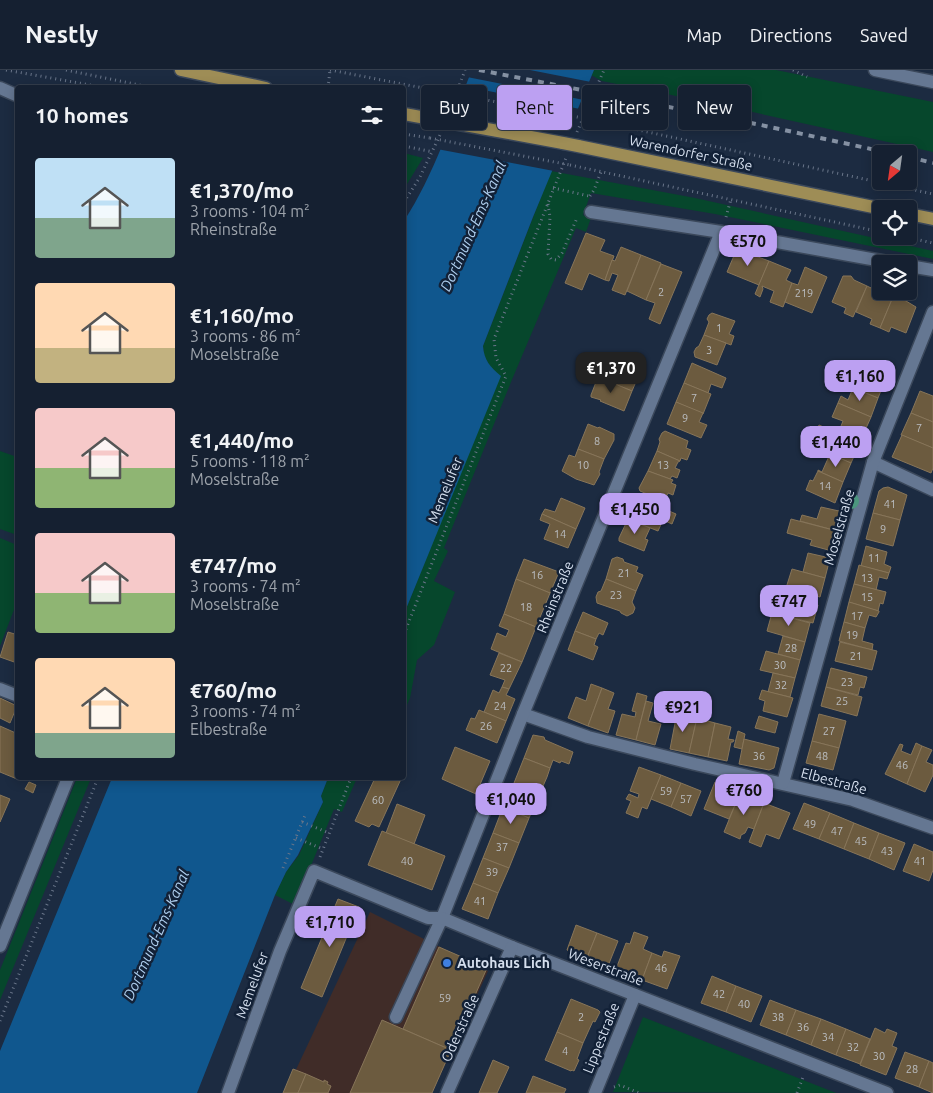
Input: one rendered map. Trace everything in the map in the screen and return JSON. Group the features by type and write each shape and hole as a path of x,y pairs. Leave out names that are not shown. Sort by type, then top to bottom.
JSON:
{"main road":[{"path":"181,70 252,85"},
{"name":"Warendorfer Straße","path":"406,114 574,144 872,207"},
{"path":"917,216 933,219"}],"street":[{"path":"876,70 933,82"},
{"path":"0,88 15,95"},
{"path":"591,212 721,232 872,259"},
{"name":"Rheinstraße","path":"396,1017 442,918 523,714 721,232"},
{"path":"917,267 933,270"},
{"name":"Moselstraße","path":"783,783 873,462 933,312"},
{"path":"873,462 933,490"},
{"path":"0,689 15,695"},
{"name":"Elbestraße","path":"523,714 588,737 695,764 853,800 933,828"},
{"path":"0,946 67,780"},
{"name":"Weserstraße","path":"314,871 428,918 442,918 635,994 860,1088 887,1093"},
{"name":"Memelufer","path":"228,1093 280,950 314,871"},
{"name":"Oderstraße","path":"447,1093 512,947"},
{"name":"Lippestraße","path":"597,1088 635,994"}],"path":[{"path":"6,70 90,85"},
{"path":"66,70 139,85"},
{"path":"328,85 330,70 588,119 933,194"},
{"path":"553,188 593,198 591,212 579,212 562,253 556,260 551,259 548,254 550,217 548,204 553,188 574,144 604,70"},
{"path":"793,70 807,77"},
{"path":"406,134 570,165 872,230"},
{"path":"406,146 433,152 406,199"},
{"path":"590,196 601,172"},
{"name":"Memelufer","path":"406,629 506,376 496,358 494,339 548,204"},
{"path":"917,240 933,243"},
{"path":"0,1021 97,780"},
{"path":"314,871 350,780"},
{"path":"282,868 306,813"},
{"path":"302,822 329,833"},
{"path":"296,838 323,849"},
{"path":"597,1088 612,1088 620,1085 639,1093"}],"shaded area":[{"path":"370,912 488,971 432,1093 285,1093"}],"green space":[{"path":"594,70 776,70 933,102 933,152 918,149 918,145 901,145 751,112 751,85 678,85 678,96 668,94 668,85 622,85 602,81 591,75"},
{"path":"406,154 423,158 406,186"},
{"path":"551,171 695,198 872,237 872,245 906,245 933,251 933,259 715,214 591,193 583,215 591,218 586,232 576,228 444,548 448,551 434,581 455,592 434,645 417,660 410,698 406,707 406,609 424,564 489,365 484,355 483,346"},
{"path":"0,451 15,456 15,534 0,529"},
{"path":"0,538 15,544 15,607 0,646"},
{"path":"76,780 90,780 0,1000 0,970"},
{"path":"327,780 356,780 342,812 334,809 295,905 275,895 286,872 299,855 323,802 321,796"},
{"path":"643,1017 836,1093 613,1092"}],"water":[{"name":"Dortmund-Ems-Kanal","path":"472,70 594,70 588,85 582,85 582,99 572,123 572,85 497,85 497,130 569,130 483,346 488,363 501,376 406,609 406,218 433,166 448,130 487,130 487,85 466,85"},
{"name":"Dortmund-Ems-Kanal","path":"111,780 327,780 321,796 323,802 298,855 286,872 275,895 197,1093 0,1093 0,1051"}],"pier":[{"path":"469,70 530,70 591,82 590,85 582,85 582,100 572,98 572,85 508,85 467,77"},
{"path":"487,91 497,93 497,130 571,130 554,171 437,149 445,130 487,130"},
{"path":"572,107 580,109 572,128"}],"building":[{"path":"586,233 605,240 600,251 614,256 605,280 589,273 582,290 565,283"},
{"path":"621,247 641,255 625,295 612,290 618,275 612,273 609,281 605,280 612,260 615,261"},
{"path":"736,251 769,261 759,285 727,272"},
{"path":"641,255 661,263 646,300 627,291"},
{"path":"769,261 791,270 786,280 792,283 783,307 770,302 774,291 762,286 763,289 760,297 755,294"},
{"path":"661,264 682,272 660,324 649,319 655,303 646,300"},
{"path":"805,267 827,277 812,313 785,302 792,283 798,285"},
{"path":"843,276 851,276 854,280 867,286 853,317 844,313 846,308 832,302"},
{"path":"867,286 871,288 872,286 872,300 892,300 880,328 870,324 872,319 856,312"},
{"path":"892,300 904,300 916,307 906,333 891,327 889,332 880,328"},
{"path":"712,313 735,321 729,334 734,336 731,345 704,335 709,322 707,319"},
{"path":"704,335 726,343 717,365 695,357 694,352"},
{"path":"617,361 641,370 632,391 598,377 600,371 611,376"},
{"path":"849,361 885,375 886,378 878,398 851,387 855,379 843,374"},
{"path":"692,363 726,378 722,388 711,384 708,393 684,383"},
{"path":"598,377 632,391 624,411 591,397"},
{"path":"684,383 711,394 703,414 676,402"},
{"path":"853,388 878,398 871,417 838,403 841,396 848,400"},
{"path":"920,391 933,396 933,422 911,413"},
{"path":"676,402 703,413 699,422 707,425 701,438 667,424"},
{"path":"838,403 871,417 863,435 841,426 843,421 832,417"},
{"path":"911,413 933,422 933,448 901,435"},
{"path":"588,424 614,434 614,440 604,459 578,449"},
{"path":"819,425 860,443 851,463 830,454 831,451 823,447 825,444 813,439"},
{"path":"665,431 688,441 686,448 691,450 687,460 681,458 680,461 657,451 659,439"},
{"path":"902,435 933,448 933,468 931,473 892,457"},
{"path":"578,449 604,459 600,474 594,485 576,479 562,471 569,455 575,457"},
{"path":"657,451 680,461 675,468 680,470 677,478 672,476 670,479 648,471"},
{"path":"830,454 851,463 843,482 818,471 822,472"},
{"path":"648,471 673,480 671,483 676,485 673,495 668,493 664,501 640,491 639,488"},
{"path":"818,471 843,482 835,503 806,490 810,480 813,481"},
{"path":"888,487 907,495 900,520 873,513 879,491"},
{"path":"637,497 676,514 672,524 663,520 658,531 628,519 633,507 631,504 633,499"},
{"path":"561,498 585,508 576,529 542,514 545,509 555,512"},
{"path":"821,507 839,511 842,515 837,531 800,521 802,515 817,519"},
{"path":"873,513 900,520 893,546 866,539"},
{"path":"542,514 576,529 568,548 544,539 550,524 540,520"},
{"path":"628,519 650,528 645,539 648,540 644,551 619,541"},
{"path":"791,519 837,531 832,551 810,545 812,540 787,533"},
{"path":"866,546 887,552 884,564 891,567 889,573 861,566"},
{"path":"808,553 830,558 825,578 803,572"},
{"path":"617,557 623,559 624,562 638,567 636,572 643,575 636,591 606,579 612,559"},
{"path":"524,559 559,572 550,593 516,579"},
{"path":"859,565 889,573 887,579 879,577 876,590 854,584"},
{"path":"792,569 825,578 820,597 786,588"},
{"path":"516,579 550,593 536,627 504,614"},
{"path":"606,579 636,591 632,602 635,608 633,613 627,616 620,611 597,603 596,597"},
{"path":"854,584 886,592 883,604 880,603 878,611 849,602"},
{"path":"796,599 818,605 813,623 772,613 774,604 793,608"},
{"path":"849,602 879,612 876,617 869,615 865,628 844,622"},
{"path":"583,612 608,623 603,635 599,633 596,639 575,631"},
{"path":"772,613 810,623 805,642 767,631"},
{"path":"504,614 536,627 522,662 491,649 497,633 506,637 509,630 499,626"},
{"path":"844,622 865,628 862,641 873,644 872,650 839,641"},
{"path":"575,631 596,639 594,645 598,647 593,660 568,650"},
{"path":"8,632 15,634 15,662 0,657"},
{"path":"783,636 805,642 800,660 778,654"},
{"path":"840,642 877,651 872,670 835,661"},
{"path":"766,651 800,660 795,678 760,670"},
{"path":"499,653 522,662 509,689 502,687 505,680 490,675"},
{"path":"831,668 867,677 864,688 860,687 858,695 826,687"},
{"path":"773,673 795,678 790,697 768,692"},
{"path":"591,684 602,688 588,726 568,718 576,697 586,701"},
{"path":"502,687 509,689 506,695 515,699 506,721 484,712 493,690 499,693"},
{"path":"826,687 862,697 857,716 821,706"},
{"path":"602,688 614,693 608,709 615,711 608,733 588,726"},
{"path":"762,690 793,698 787,717 763,711 765,701 759,699"},
{"path":"637,693 647,696 636,740 616,735 622,714 635,717 636,712 632,711"},
{"path":"0,698 15,705 15,711 10,723 0,718"},
{"path":"646,701 653,703 648,721 661,724 655,745 636,740"},
{"path":"479,710 506,721 497,743 466,730 471,718 475,719"},
{"path":"677,713 697,718 689,753 670,749"},
{"path":"819,714 846,721 839,748 812,741"},
{"path":"759,716 778,722 775,733 755,728"},
{"path":"697,718 715,723 708,757 689,753"},
{"path":"715,723 731,727 728,739 734,740 731,742 727,761 708,757"},
{"path":"0,726 15,733 15,778 0,772"},
{"path":"738,731 745,734 742,749 734,747"},
{"path":"533,735 544,737 545,740 573,752 569,764 553,760 550,768 524,758"},
{"path":"744,739 779,748 774,768 769,770 739,764"},
{"path":"812,741 839,748 833,770 806,763"},
{"path":"916,743 922,746 907,784 885,774 900,744 903,745 901,751 911,755"},
{"path":"922,746 932,750 926,762 933,765 933,775 925,792 907,784"},
{"path":"455,747 490,761 476,794 442,779"},
{"path":"524,758 550,768 540,793 514,783"},
{"path":"639,767 661,775 647,809 642,807 638,818 626,813 631,801 626,799 629,794 638,798 639,794 630,791"},
{"path":"661,775 681,783 671,807 651,799"},
{"path":"374,780 401,780 379,827 372,824 369,827 355,821"},
{"path":"29,782 36,785 33,793 25,789"},
{"path":"715,782 740,793 729,819 704,809"},
{"path":"514,783 540,793 529,818 503,807"},
{"path":"681,783 701,791 691,816 671,807"},
{"path":"740,793 764,803 754,829 748,827 740,839 724,832"},
{"path":"0,795 10,799 0,822"},
{"path":"764,803 790,813 779,839 766,834 761,847 749,842"},
{"path":"804,803 830,813 819,839 793,829"},
{"path":"397,804 425,815 414,844 386,833"},
{"path":"503,807 529,818 519,843 493,833"},
{"path":"830,813 854,823 844,849 819,839"},
{"path":"854,823 879,833 869,859 844,849"},
{"path":"382,831 445,856 432,890 368,865"},
{"path":"493,833 519,843 509,868 483,858"},
{"path":"879,833 905,843 894,870 869,859"},
{"path":"914,844 933,852 933,870 929,881 903,871"},
{"path":"483,858 509,868 498,893 473,883"},
{"path":"473,883 498,893 488,919 462,909"},
{"path":"338,899 359,907 322,997 301,988"},
{"path":"576,925 597,933 587,958 567,950"},
{"path":"634,932 648,937 643,949 652,953 642,980 616,969 626,943 630,944"},
{"path":"597,933 618,941 608,966 587,958"},
{"path":"439,947 487,968 451,1050 403,1029"},
{"path":"664,951 680,956 667,989 642,980 652,953 662,957"},
{"path":"712,976 736,986 726,1012 701,1003"},
{"path":"736,986 762,996 751,1022 726,1012"},
{"path":"571,999 600,1012 595,1022 593,1021 583,1043 557,1032"},
{"path":"770,1000 796,1010 786,1035 760,1025"},
{"path":"796,1010 821,1019 811,1045 786,1035"},
{"path":"821,1019 846,1029 836,1055 811,1045"},
{"path":"382,1020 451,1050 432,1093 350,1093"},
{"path":"875,1028 885,1033 887,1029 897,1033 892,1046 897,1048 886,1075 860,1065"},
{"path":"846,1029 870,1039 860,1064 836,1055"},
{"path":"557,1032 583,1043 574,1071 545,1060"},
{"path":"905,1052 929,1061 919,1087 895,1078"},
{"path":"493,1060 509,1067 497,1093 479,1093"},
{"path":"929,1061 933,1063 933,1093 919,1087"},
{"path":"293,1069 306,1074 298,1093 283,1093"},
{"path":"306,1074 328,1082 327,1084 331,1086 328,1093 298,1093"},
{"path":"533,1076 566,1089 564,1093 526,1093"}],"railway":[{"path":"479,70 761,125 872,149"},
{"path":"918,159 933,163"}],"place":[{"name":"Autohaus Lich","path":"447,963"}]}
